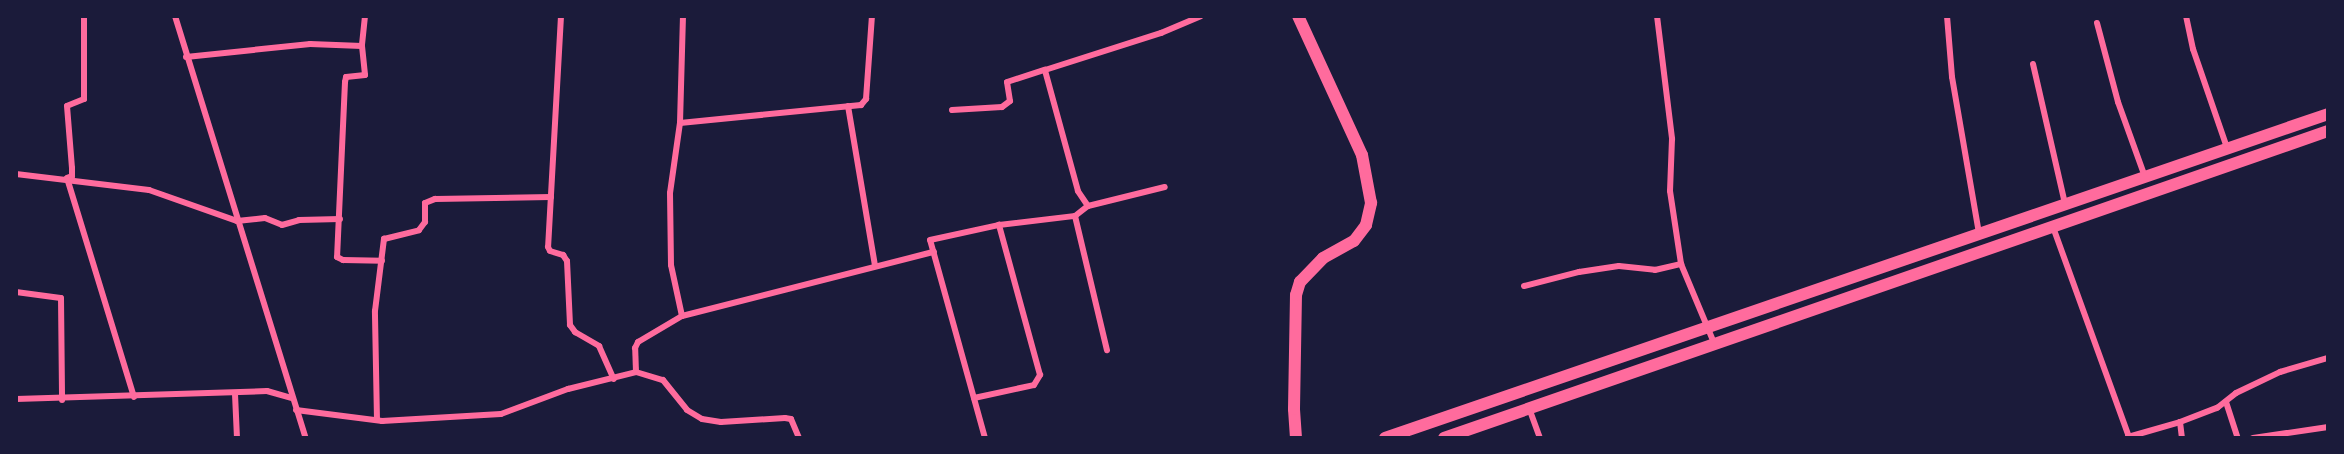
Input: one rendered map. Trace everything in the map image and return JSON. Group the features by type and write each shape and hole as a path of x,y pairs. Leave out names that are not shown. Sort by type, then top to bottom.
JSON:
{"main road":[{"path":"1296,438 1296,295 1300,282 1323,258 1354,241 1366,225 1371,203 1362,155 1298,16"},
{"path":"1385,438 1706,325 2328,114"},
{"path":"1444,438 2328,131"}],"street":[{"path":"68,178 72,176 72,168 67,106 84,99 84,16"},
{"path":"175,16 306,438"},
{"path":"365,16 362,46 365,75 346,77 345,82 337,258 382,261"},
{"path":"561,16 548,246 550,251 563,255 567,261 570,325 575,332 599,346 614,379"},
{"path":"682,316 671,253 670,193 680,123 683,16"},
{"path":"680,123 861,105 866,99 872,16"},
{"path":"952,110 1002,107 1010,101 1007,82 1161,33 1201,16"},
{"path":"1657,16 1672,139 1670,191 1681,264 1714,343"},
{"path":"1947,16 1952,77 1979,234"},
{"path":"2186,16 2193,49 2227,148"},
{"path":"2097,23 2118,102 2145,177"},
{"path":"186,57 310,44 362,46"},
{"path":"2033,64 2065,204"},
{"path":"1046,70 1078,191 1088,206"},
{"path":"848,106 875,266"},
{"path":"16,174 68,178 149,190 237,221 265,218 282,225 299,220 340,219"},
{"path":"68,178 134,397"},
{"path":"985,438 930,240 999,225 1075,216 1088,206 1165,187"},
{"path":"377,420 375,311 384,239 419,230 424,222 425,203 431,201 551,196"},
{"path":"1075,216 1107,350"},
{"path":"974,398 1034,385 1040,375 999,225"},
{"path":"2053,226 2128,437 2180,422 2226,402 2236,393 2280,372 2328,358"},
{"path":"636,372 635,348 638,342 682,316 934,252"},
{"path":"1524,286 1579,272 1619,266 1655,270 1681,264"},
{"path":"16,292 58,296 63,303 62,400"},
{"path":"296,410 377,420 501,414 568,389 636,372 663,380 687,410 702,419 721,422 791,419 799,438"},
{"path":"16,399 62,400 267,391 292,398"},
{"path":"235,394 237,438"},
{"path":"2226,402 2238,438"},
{"path":"1529,408 1540,438"},
{"path":"2180,422 2182,438"},
{"path":"2253,438 2328,427"}]}
